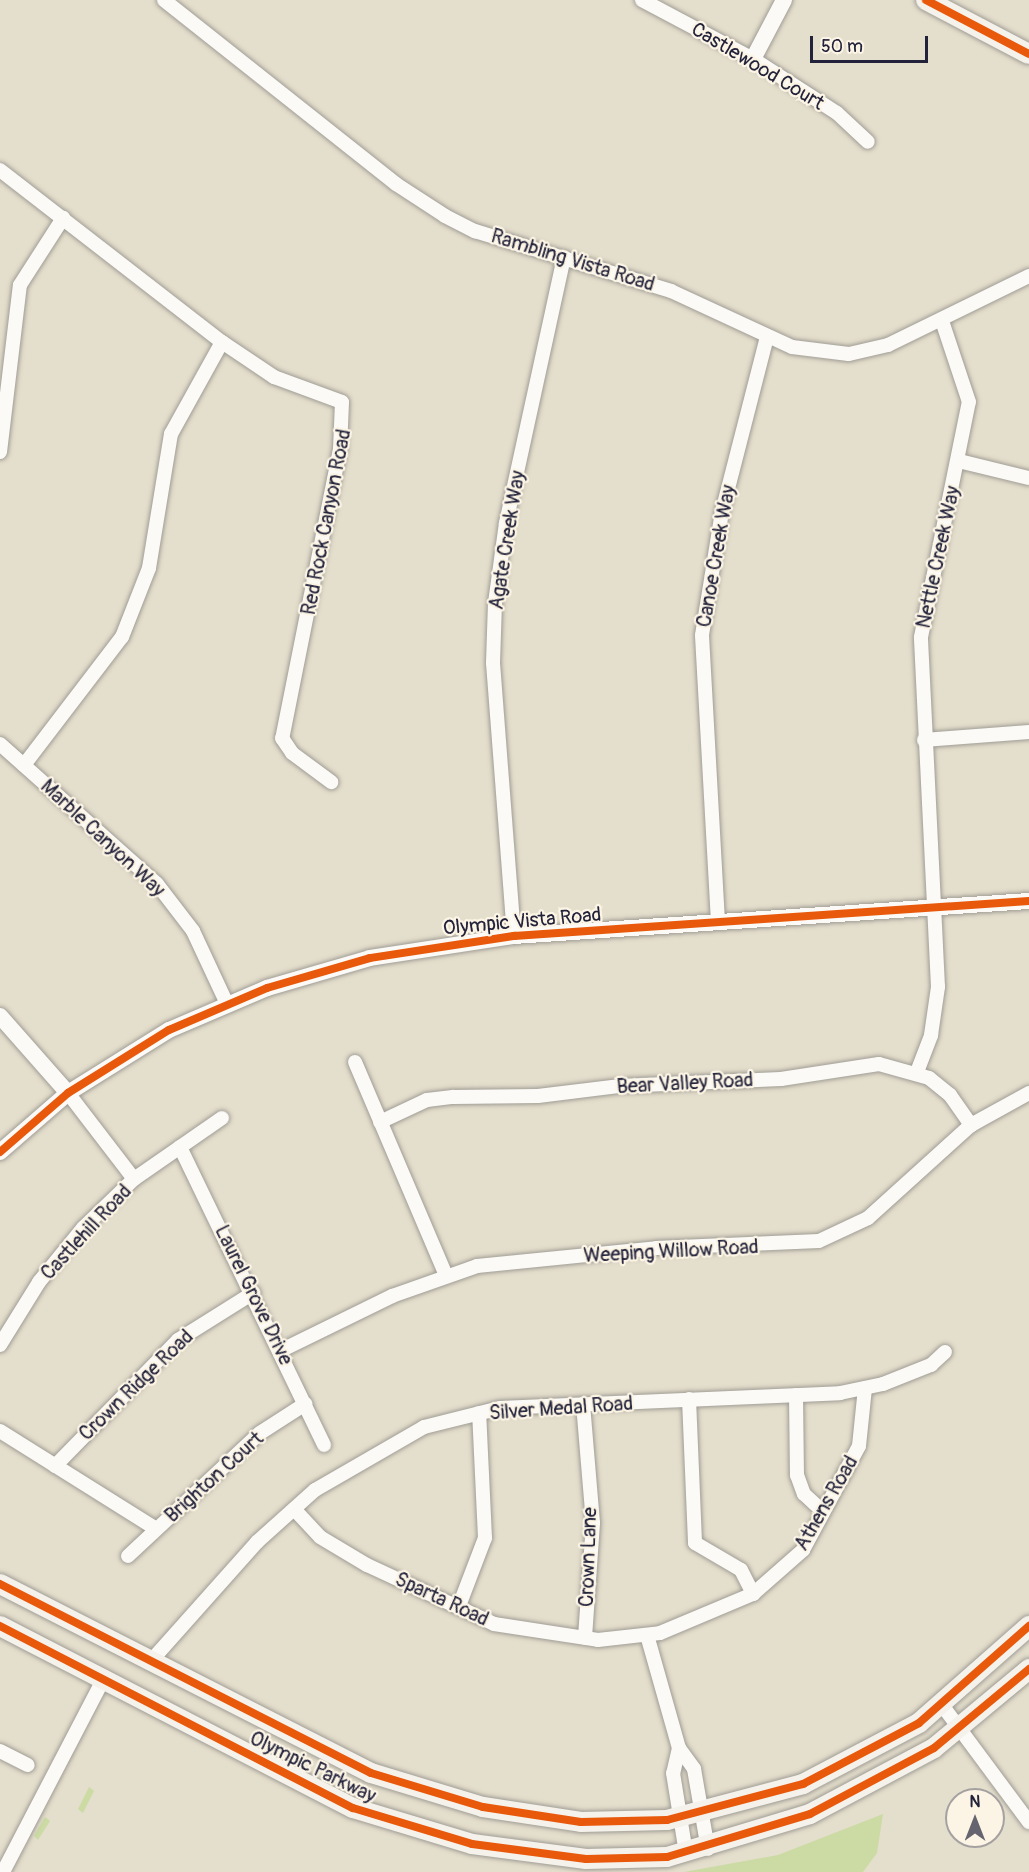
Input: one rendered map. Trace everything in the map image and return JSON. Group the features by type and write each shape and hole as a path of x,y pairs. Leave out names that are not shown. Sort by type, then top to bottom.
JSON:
{"main road":[{"path":"926,0 1029,54"},
{"name":"Olympic Parkway","path":"0,1584 371,1773 425,1793 570,1821 680,1817 702,1813 802,1784 877,1748 942,1705 1029,1626"},
{"name":"Olympic Parkway","path":"0,1626 353,1808 428,1832 575,1858 686,1853 708,1849 836,1802 889,1776 958,1729 1029,1669"}],"street":[{"name":"Rambling Vista Road","path":"164,0 418,199 475,231 564,256 671,291 767,338 817,352 849,354 888,345 942,321 1029,276"},
{"name":"Castlewood Court","path":"642,0 753,59 837,113 868,142"},
{"path":"753,59 784,0"},
{"name":"Red Rock Canyon Road","path":"0,170 222,342 274,376 331,393 342,402 346,414 282,738 292,753 331,782"},
{"path":"0,452 20,285 63,218"},
{"name":"Agate Creek Way","path":"514,936 493,663 497,576 564,256"},
{"name":"Nettle Creek Way","path":"917,1072 937,1012 936,907 924,740 921,637 968,425 968,388 942,321"},
{"name":"Canoe Creek Way","path":"718,922 702,635 722,512 767,338"},
{"path":"24,765 122,636 149,568 171,434 222,342"},
{"path":"959,461 1029,478"},
{"path":"924,740 1029,732"},
{"name":"Marble Canyon Way","path":"0,744 157,884 193,931 227,1004"},
{"name":"Olympic Vista Road","path":"0,1152 68,1093 169,1030 227,1004 370,958 514,936 1029,901"},
{"path":"0,1017 68,1093 134,1179"},
{"path":"355,1062 446,1275"},
{"name":"Bear Valley Road","path":"380,1122 427,1100 453,1097 538,1096 620,1086 781,1079 866,1064 917,1072 950,1095 971,1125"},
{"name":"Weeping Willow Road","path":"282,1350 446,1275 477,1266 656,1248 819,1241 868,1218 971,1125 1029,1092"},
{"name":"Castlehill Road","path":"0,1345 39,1282 134,1179 222,1118"},
{"name":"Laurel Grove Drive","path":"180,1146 282,1350 324,1445"},
{"name":"Crown Ridge Road","path":"55,1466 178,1340 253,1293"},
{"name":"Silver Medal Road","path":"151,1662 257,1542 294,1509 379,1449 424,1427 479,1413 583,1404 796,1395 866,1388 931,1365 945,1352"},
{"name":"Athens Road","path":"647,1635 753,1594 802,1550 859,1446 866,1388"},
{"path":"796,1395 797,1475 804,1494 823,1512"},
{"path":"689,1399 695,1543 701,1552 735,1565 753,1594"},
{"name":"Brighton Court","path":"128,1556 260,1433 305,1404"},
{"name":"Crown Lane","path":"583,1404 593,1523 585,1638"},
{"path":"459,1606 486,1538 479,1413"},
{"path":"0,1431 156,1529"},
{"name":"Sparta Road","path":"294,1509 320,1537 367,1565 494,1624 585,1638 647,1635"},
{"path":"647,1635 679,1748 694,1769 708,1849"},
{"path":"3,1872 103,1680"},
{"path":"942,1705 1029,1822"},
{"path":"679,1748 673,1773 686,1853"},
{"path":"0,1751 28,1765"}],"green space":[{"path":"89,1787 94,1791 83,1813 78,1809"},
{"path":"883,1814 877,1853 863,1872 684,1872 778,1855"},
{"path":"45,1817 50,1821 38,1840 34,1836"}],"cycle path":[{"path":"926,0 1029,54"},
{"path":"0,1152 68,1093 169,1030 267,988 370,958 514,936 1029,901"},
{"path":"0,1584 371,1773 483,1807 581,1822 667,1820 803,1784 919,1723 1029,1626"},
{"path":"0,1626 353,1808 472,1844 586,1859 667,1857 810,1814 934,1748 1029,1669"}]}
